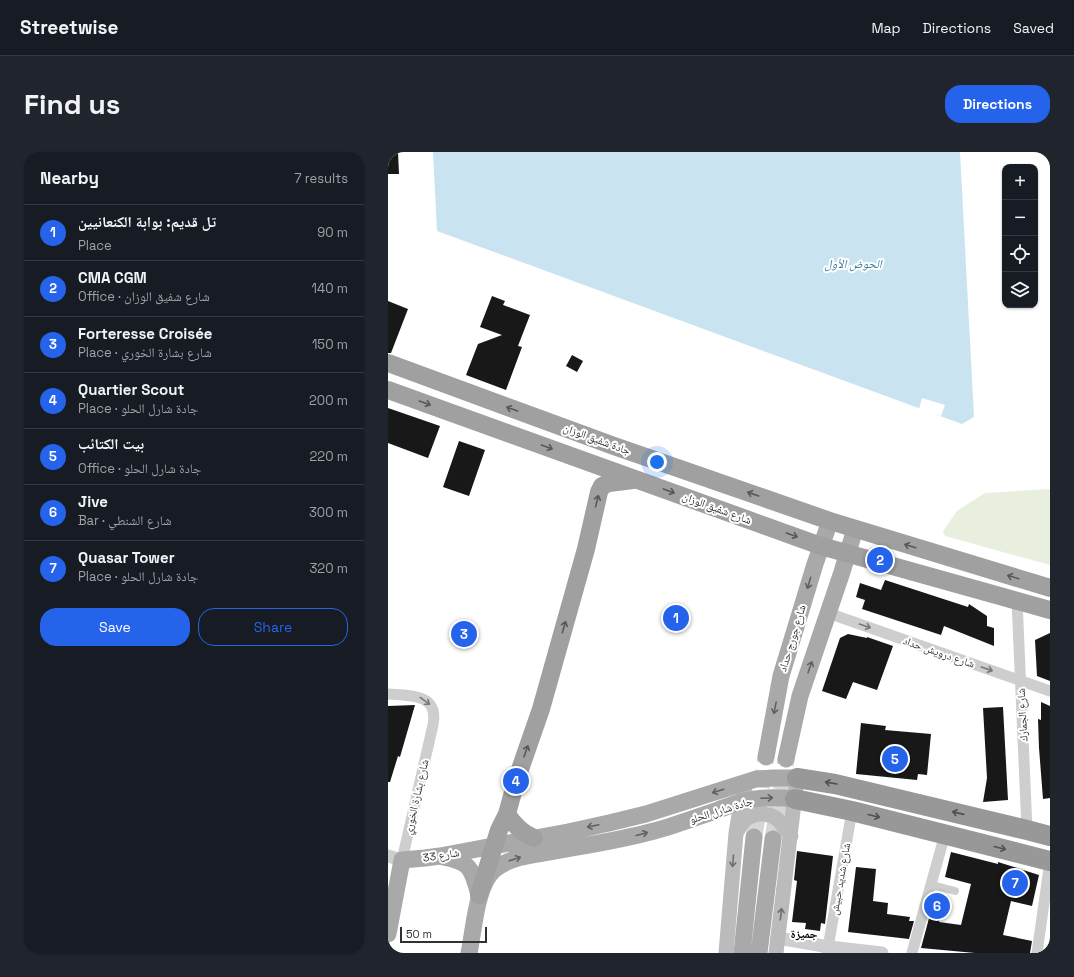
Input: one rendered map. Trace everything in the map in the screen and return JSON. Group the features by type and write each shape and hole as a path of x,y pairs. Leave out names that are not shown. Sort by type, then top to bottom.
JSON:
{"highway":[{"name":"جادة شفيق الوزان","path":"388,363 614,446 830,521"},
{"name":"شارع شفيق الوزان","path":"388,390 821,546 1050,610"},
{"path":"479,895 499,830 507,814 516,781 541,709 602,486 615,481 638,480"},
{"path":"830,521 855,530 1050,588"},
{"name":"جادة شارل الحلو","path":"797,778 835,784 1050,836"},
{"name":"جادة شارل الحلو","path":"795,799 852,811 1050,861"},
{"path":"507,814 517,828 534,838"}],"main road":[{"name":"شارع جورج حداد","path":"766,757 781,676 830,521"},
{"path":"786,759 800,696 855,530"},
{"name":"جادة شارل الحلو","path":"494,846 568,832 646,814 748,782 773,778 797,778"},
{"path":"776,953 797,778"},
{"path":"726,953 736,834 739,815 748,782"},
{"name":"جادة شارل الحلو","path":"479,895 488,875 515,858 637,836 743,801 761,798 795,799"},
{"path":"736,834 745,820 751,816 766,814 773,816 778,820 790,836"},
{"path":"742,953 754,837"},
{"path":"759,953 773,839"},
{"name":"شارع 33","path":"395,858 440,856 494,846"},
{"path":"440,856 463,862 471,870 474,878 479,895 469,953"},
{"name":"شارع بشارة الخوري","path":"388,934 395,858"}],"street":[{"name":"شارع الجمارك","path":"1017,600 1027,830"},
{"name":"شارع درويش حداد","path":"828,613 1050,691"},
{"name":"شارع بشارة الخوري","path":"388,694 417,696 425,699 429,703 434,714 431,732 395,858"},
{"name":"شارع شديد حبيش","path":"828,950 852,811"},
{"path":"912,953 945,834"},
{"path":"1037,953 1050,861"},
{"path":"931,885 955,891"},
{"path":"778,938 828,950 882,953"}],"green space":[{"path":"1050,489 1050,565 945,536 943,531 957,511 985,493"}],"water":[{"name":"الحوض الأول","path":"433,152 960,152 974,417 962,424 437,231"}],"pier":[{"path":"922,398 945,405 941,416 919,409"}],"building":[{"path":"388,152 398,152 399,174 388,174"},
{"path":"492,296 505,301 503,305 530,315 518,346 522,347 506,390 466,375 478,344 502,335 480,327"},
{"path":"388,301 408,309 391,353 388,353"},
{"path":"572,355 583,361 577,372 566,366"},
{"path":"388,408 440,426 428,458 388,443"},
{"path":"459,441 485,450 469,496 443,487"},
{"path":"885,580 968,607 969,604 987,616 987,626 994,628 994,646 944,626 941,635 862,609 865,600 856,597 860,583 881,590"},
{"path":"1050,633 1050,681 1037,676 1035,640"},
{"path":"848,634 867,637 893,646 877,690 853,682 846,699 822,691 840,638"},
{"path":"1041,702 1050,706 1050,798 1043,799 1038,719 1041,720"},
{"path":"415,705 400,757 398,756 390,782 388,782 388,706"},
{"path":"1003,707 1008,800 983,802 987,778 983,708"},
{"path":"861,723 886,726 885,730 931,734 927,775 918,774 917,780 856,774"},
{"path":"797,851 833,856 825,924 821,923 820,931 805,929 806,923 792,922 797,881 794,880"},
{"path":"951,852 998,864 998,862 1039,875 1032,906 1011,901 1003,935 1032,941 1030,953 975,953 921,948 936,892 945,894 939,922 961,925 971,884 945,877"},
{"path":"856,867 876,869 873,901 888,903 887,914 910,917 909,921 914,921 909,939 848,932"}],"tunnel":[{"path":"754,837 766,757"},
{"path":"773,839 786,759"}],"place":[{"name":"CMA CGM","path":"880,560"},
{"name":"تل قديم: بوابة الكنعانيين","path":"676,618"},
{"name":"Forteresse Croisée","path":"464,634"},
{"name":"بيت الكتائب","path":"895,759"},
{"name":"Quartier Scout","path":"516,781"},
{"name":"Quasar Tower","path":"1015,883"},
{"name":"Jive","path":"937,906"}],"district":[{"name":"جميزة","path":"804,934"}]}
